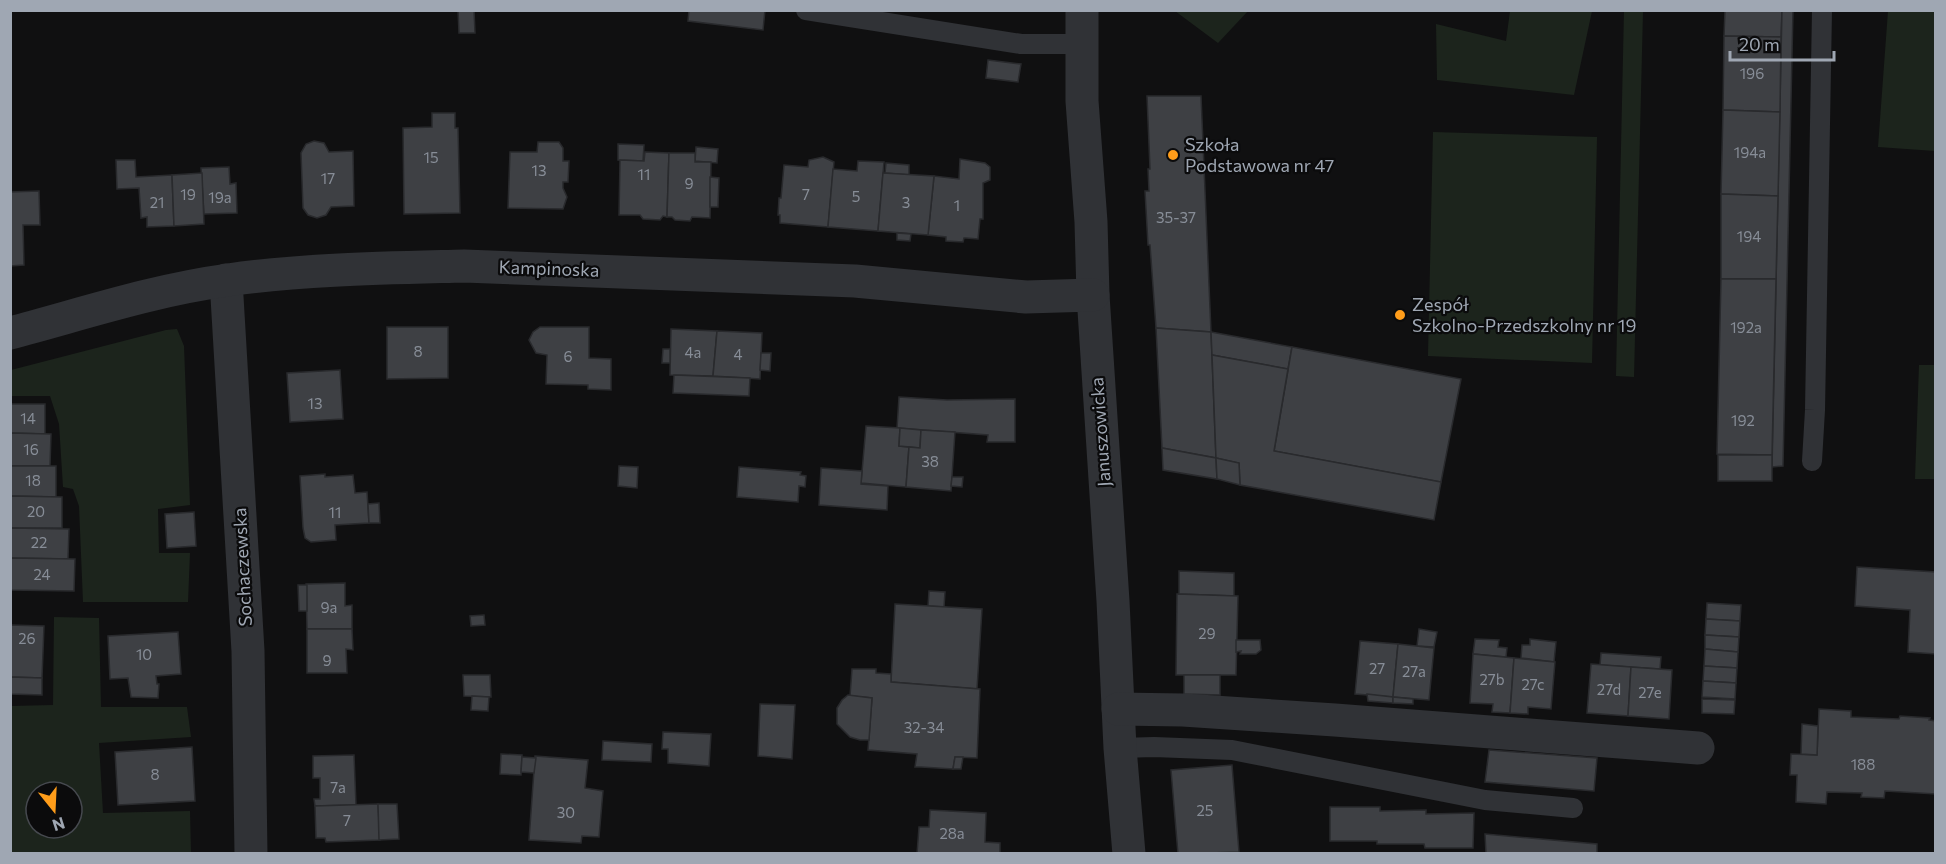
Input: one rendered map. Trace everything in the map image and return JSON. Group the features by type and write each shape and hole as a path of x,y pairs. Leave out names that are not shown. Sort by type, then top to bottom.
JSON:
{"street":[{"name":"Januszowicka","path":"1082,10 1082,101 1091,222 1093,295 1120,748 1129,854"},
{"name":"Kampinoska","path":"10,333 148,296 226,280 270,275 464,266 855,281 1026,297 1093,295"},
{"name":"Sochaczewska","path":"226,280 248,651 251,854"},
{"path":"1118,709 1183,710 1335,720 1698,748"}],"lane":[{"path":"806,10 1021,44 1082,44"},
{"path":"1812,461 1822,10"},
{"path":"1120,748 1232,750 1485,800 1573,808"}],"shaded area":[{"path":"1175,11 1248,11 1218,43"},
{"path":"1510,11 1592,11 1574,95 1437,80 1436,24 1506,41"},
{"path":"1624,11 1643,11 1634,377 1616,376"},
{"path":"1888,11 1935,11 1935,151 1878,147"},
{"path":"1433,132 1597,137 1592,363 1428,356"},
{"path":"177,329 184,346 190,505 158,509 159,553 190,553 188,602 83,602 79,506 73,489 63,487 59,424 50,396 11,396 11,370"},
{"path":"1919,365 1935,365 1935,479 1915,479"},
{"path":"54,617 99,618 101,707 187,707 191,737 99,743 103,813 190,811 191,853 11,853 11,706 53,705"}],"building":[{"path":"458,10 474,10 475,33 459,33"},
{"path":"689,10 765,10 763,30 688,21"},
{"path":"1725,10 1782,10 1781,37 1724,36"},
{"path":"1782,10 1793,10 1783,466 1772,467"},
{"path":"1724,36 1781,37 1780,112 1723,110"},
{"path":"988,60 1021,64 1018,82 986,78"},
{"path":"1147,96 1201,96 1211,332 1156,328 1145,191 1149,191 1148,169 1150,169"},
{"path":"1723,110 1780,112 1778,196 1721,194"},
{"path":"432,113 455,113 455,128 458,128 460,213 404,214 403,128 432,127"},
{"path":"314,141 324,143 329,152 353,151 354,206 331,207 326,215 317,218 308,215 303,208 301,153 306,144"},
{"path":"538,142 559,142 563,148 563,161 569,161 568,182 563,182 567,197 563,209 508,208 510,152 537,152"},
{"path":"618,144 644,145 643,161 618,160"},
{"path":"696,147 718,149 717,163 695,161"},
{"path":"645,152 669,153 667,217 663,216 660,220 643,219 640,215 619,215 620,160 644,161"},
{"path":"669,153 695,153 695,162 711,162 710,218 692,217 690,221 667,217"},
{"path":"823,157 834,162 828,227 780,223 779,198 781,198 784,165 808,167 809,160"},
{"path":"960,159 985,163 990,167 990,180 983,183 983,219 980,219 978,239 964,238 963,242 946,241 946,237 928,235 934,176 959,179"},
{"path":"116,160 135,160 136,177 172,175 174,226 147,227 147,217 141,218 139,188 117,189"},
{"path":"858,161 884,162 878,231 828,227 833,169 857,171"},
{"path":"886,163 909,165 909,175 885,173"},
{"path":"229,167 230,184 236,183 237,213 204,214 201,168"},
{"path":"202,173 204,224 174,226 172,175"},
{"path":"883,173 934,176 928,235 878,231"},
{"path":"710,177 719,178 718,207 710,207"},
{"path":"39,191 40,225 23,225 24,265 10,266 10,192"},
{"path":"1721,194 1778,196 1776,279 1721,279"},
{"path":"897,233 911,234 910,241 897,240"},
{"path":"1721,279 1776,279 1772,455 1717,454"},
{"path":"387,327 448,327 448,378 387,379"},
{"path":"540,327 589,327 589,358 611,359 611,390 588,389 588,385 546,384 547,355 536,353 529,340 533,332"},
{"path":"1156,328 1211,332 1216,458 1162,448"},
{"path":"671,329 717,331 713,376 670,375"},
{"path":"717,331 762,333 760,379 713,376"},
{"path":"1211,332 1292,347 1288,369 1212,355"},
{"path":"1292,347 1461,379 1441,482 1274,451"},
{"path":"663,349 670,349 670,363 662,363"},
{"path":"761,353 771,353 770,371 760,370"},
{"path":"1212,355 1288,369 1274,451 1441,482 1434,520 1240,485 1239,463 1216,458"},
{"path":"340,370 343,419 290,422 287,373"},
{"path":"674,375 750,378 749,396 673,393"},
{"path":"899,397 947,400 1015,399 1015,442 987,442 988,435 897,428"},
{"path":"10,404 45,404 45,434 10,433"},
{"path":"866,426 900,428 899,446 909,447 906,487 861,483"},
{"path":"900,428 921,430 920,448 899,446"},
{"path":"921,430 955,432 951,491 906,487 909,447 920,448"},
{"path":"10,433 51,434 50,466 10,466"},
{"path":"1162,448 1216,458 1217,479 1163,470"},
{"path":"1718,455 1772,455 1772,481 1718,481"},
{"path":"1216,458 1239,463 1240,485 1217,479"},
{"path":"10,466 56,466 56,497 10,496"},
{"path":"619,466 638,467 637,488 618,486"},
{"path":"739,467 801,472 800,475 806,476 805,487 799,486 798,502 737,497"},
{"path":"821,468 862,471 861,484 888,486 887,510 819,505"},
{"path":"325,474 325,477 353,475 355,493 367,492 369,523 335,525 336,540 311,542 305,538 303,528 300,476"},
{"path":"952,477 963,477 962,487 951,486"},
{"path":"10,496 62,497 62,528 10,528"},
{"path":"379,503 380,523 369,523 368,504"},
{"path":"194,512 196,546 167,548 165,514"},
{"path":"10,528 69,529 68,559 10,558"},
{"path":"10,558 75,559 74,591 10,590"},
{"path":"1857,567 1936,572 1936,654 1908,652 1910,610 1855,606"},
{"path":"1179,571 1234,573 1234,596 1179,594"},
{"path":"345,583 345,606 352,605 352,629 307,629 306,584"},
{"path":"298,585 307,585 307,611 299,611"},
{"path":"929,591 945,592 944,607 928,606"},
{"path":"1177,594 1238,596 1236,675 1176,675"},
{"path":"1707,603 1741,605 1740,621 1706,619"},
{"path":"895,604 982,609 977,689 891,682"},
{"path":"484,615 485,625 471,626 470,616"},
{"path":"1706,619 1740,621 1739,637 1705,635"},
{"path":"10,625 44,626 42,678 10,677"},
{"path":"307,629 352,629 353,650 346,649 347,673 307,673"},
{"path":"1419,629 1437,632 1434,647 1417,646"},
{"path":"178,632 181,674 156,676 157,684 159,684 158,698 131,697 128,678 110,679 108,636"},
{"path":"1705,635 1739,637 1738,652 1705,649"},
{"path":"1475,639 1499,640 1498,647 1507,648 1506,657 1473,654"},
{"path":"1530,639 1556,642 1554,662 1521,658 1522,645 1530,645"},
{"path":"1236,640 1260,640 1261,650 1256,654 1240,654 1241,651 1236,652"},
{"path":"1360,641 1398,644 1393,697 1355,694"},
{"path":"1398,644 1434,648 1429,700 1393,697"},
{"path":"1705,649 1738,652 1737,668 1704,666"},
{"path":"1601,653 1661,657 1660,669 1600,665"},
{"path":"1473,654 1514,658 1510,713 1492,712 1493,704 1470,703"},
{"path":"1514,658 1555,662 1551,709 1528,707 1528,714 1510,713"},
{"path":"1591,664 1631,667 1628,716 1587,713"},
{"path":"1704,666 1737,668 1736,683 1703,681"},
{"path":"1631,667 1672,670 1669,719 1628,716"},
{"path":"852,669 876,669 876,673 891,674 891,682 980,689 977,758 955,757 953,769 915,767 917,754 868,750 872,698 850,696"},
{"path":"463,675 490,675 491,697 464,696"},
{"path":"1184,675 1220,675 1220,695 1184,694"},
{"path":"10,677 42,678 42,695 10,694"},
{"path":"1703,681 1736,683 1735,699 1702,697"},
{"path":"1367,694 1393,697 1393,703 1368,701"},
{"path":"848,695 872,698 869,740 850,737 837,724 837,708"},
{"path":"472,696 489,697 488,711 471,710"},
{"path":"1393,697 1413,699 1413,704 1393,703"},
{"path":"1702,699 1735,700 1734,714 1702,713"},
{"path":"760,704 795,705 792,759 758,756"},
{"path":"1819,709 1851,711 1851,717 1899,719 1900,716 1930,718 1929,720 1936,721 1936,794 1885,791 1884,798 1861,797 1862,793 1827,792 1826,804 1796,802 1797,775 1790,775 1791,754 1817,755"},
{"path":"1802,724 1818,726 1817,755 1801,754"},
{"path":"663,732 711,734 709,766 668,763 668,749 662,749"},
{"path":"603,741 652,744 651,762 602,760"},
{"path":"192,747 195,801 118,805 115,752"},
{"path":"1489,750 1597,758 1594,791 1485,782"},
{"path":"501,754 522,755 521,775 500,774"},
{"path":"354,755 356,805 315,806 314,799 320,799 320,778 313,778 313,756"},
{"path":"535,756 588,760 585,788 603,791 599,837 582,836 581,843 529,840"},
{"path":"522,757 536,758 534,773 521,772"},
{"path":"955,757 963,757 961,769 953,769"},
{"path":"1232,765 1239,852 1178,854 1171,770"},
{"path":"378,804 380,840 326,842 325,838 316,838 315,806"},
{"path":"378,804 397,804 399,839 379,840"},
{"path":"1330,807 1380,807 1380,811 1426,810 1426,814 1474,813 1473,848 1425,848 1424,844 1330,841"},
{"path":"930,810 986,813 985,842 1000,843 1000,854 917,854 919,827 929,827"},
{"path":"1485,834 1597,844 1597,854 1486,854"}],"place":[{"name":"Szkoła Podstawowa nr 47","path":"1173,155"},
{"name":"Zespół Szkolno-Przedszkolny nr 19","path":"1400,315"}]}
